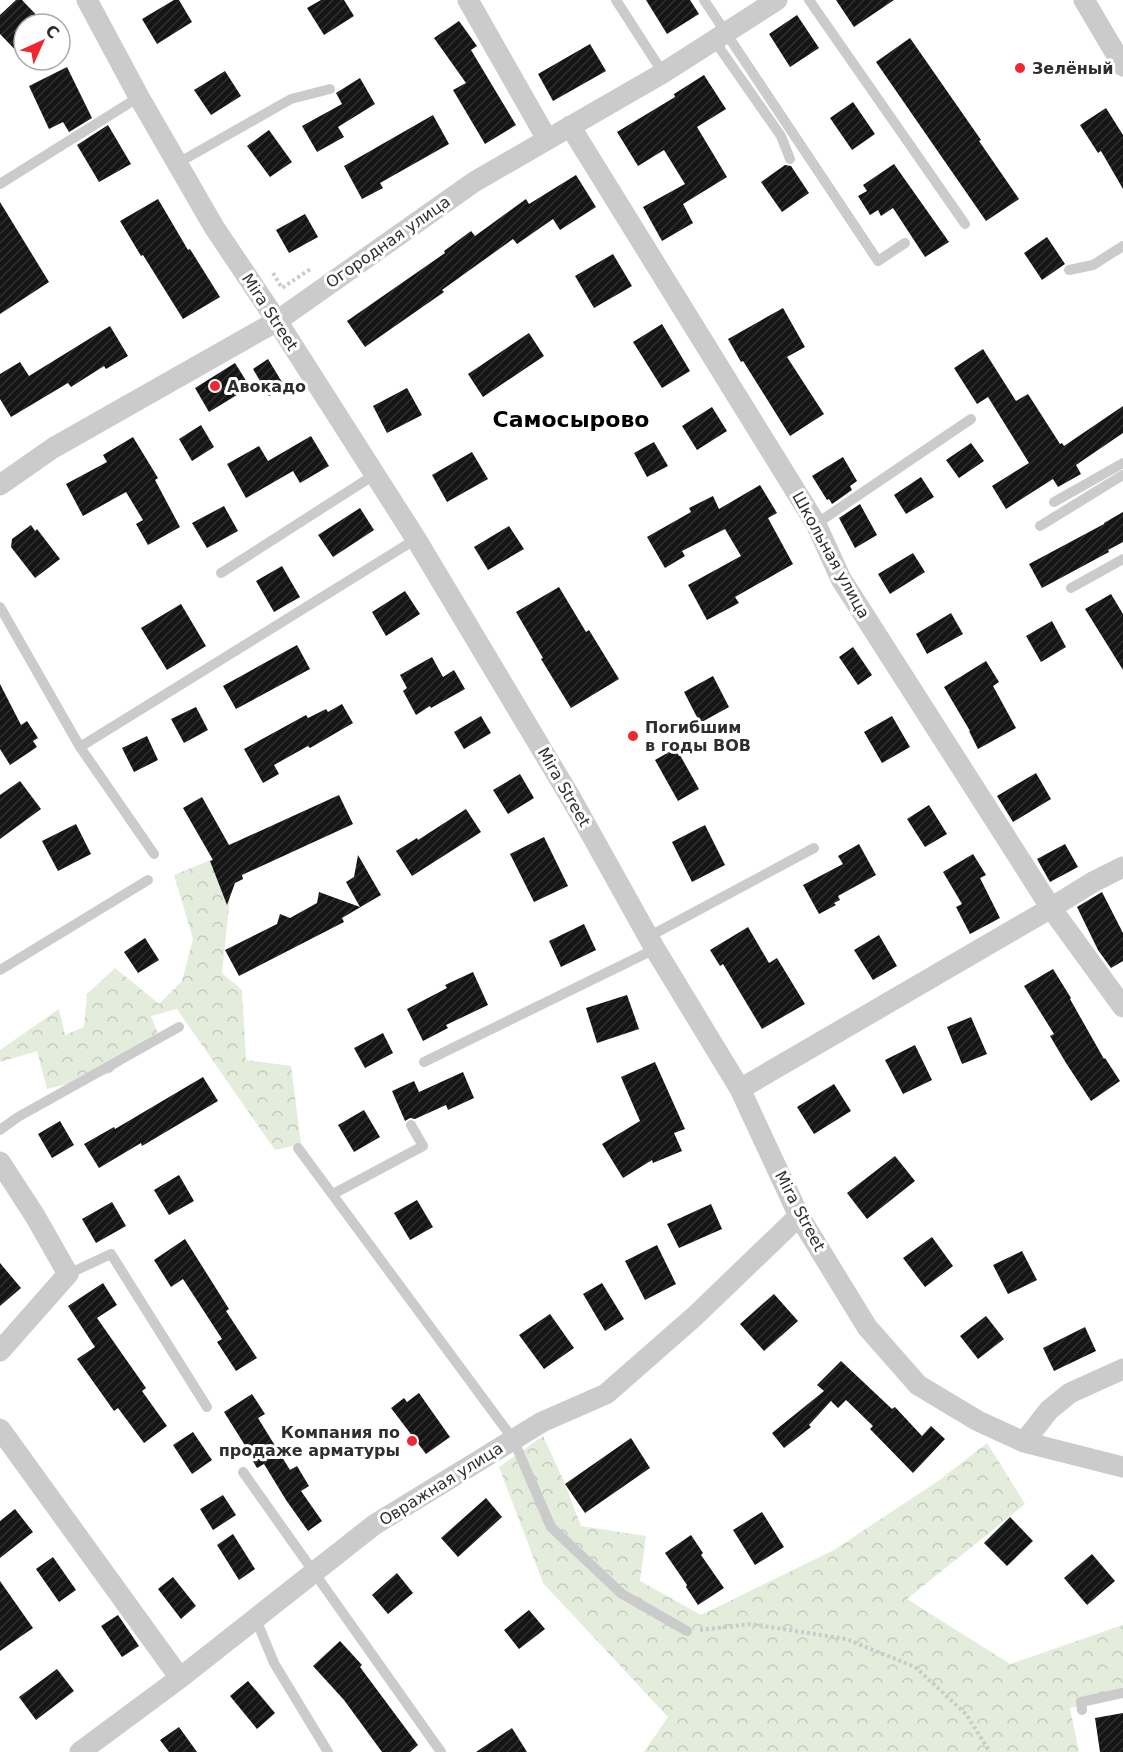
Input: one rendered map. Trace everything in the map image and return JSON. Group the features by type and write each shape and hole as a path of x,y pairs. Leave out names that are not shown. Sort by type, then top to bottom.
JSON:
{"street":[{"name":"Mira Street","path":"87,0 139,97 214,227 416,539 572,800 740,1089 799,1216 867,1327 918,1385 978,1421 1024,1442 1123,1467"},
{"path":"468,0 547,140"},
{"name":"Огородная улица","path":"0,485 54,448 277,321 474,182 663,73 777,0"},
{"path":"1084,0 1123,66"},
{"name":"Школьная улица","path":"570,126 816,524 841,579 1051,908 1123,1007"},
{"path":"740,1089 1093,882 1123,867"},
{"path":"0,1350 68,1274 35,1216 1,1166"},
{"name":"Овражная улица","path":"80,1752 180,1678 374,1525 542,1422 606,1394 695,1316 799,1216"},
{"path":"1024,1442 1048,1410 1070,1393 1123,1369"},
{"path":"0,1429 180,1678"}],"lane":[{"path":"616,0 663,73"},
{"path":"704,0 719,37 781,136 790,159"},
{"path":"809,0 964,224"},
{"path":"719,37 878,261 905,243"},
{"path":"178,164 291,99 330,89"},
{"path":"0,184 139,97"},
{"path":"1069,270 1093,265 1123,246"},
{"path":"816,524 971,419"},
{"path":"1054,502 1123,463"},
{"path":"221,573 374,475"},
{"path":"1040,526 1123,475"},
{"path":"80,747 416,539"},
{"path":"1071,588 1123,559"},
{"path":"0,607 80,747 154,854"},
{"path":"424,1062 653,942 814,848"},
{"path":"0,970 148,880"},
{"path":"0,1130 18,1117 179,1027"},
{"path":"333,1194 423,1146 411,1125"},
{"path":"297,1148 513,1439 551,1527 622,1594 687,1631"},
{"path":"68,1274 111,1254 207,1407"},
{"path":"243,1472 441,1752"},
{"path":"255,1617 274,1663 328,1752"},
{"path":"1082,1710 1081,1702 1123,1693"}],"path":[{"path":"687,1631 751,1624 846,1639 915,1667 966,1714 990,1752"}],"green space":[{"path":"235,850 222,973 242,990 246,1060 291,1066 301,1144 275,1150 177,1009 151,1016 160,1039 110,1073 47,1089 37,1051 0,1062 0,1050 59,1009 65,1035 84,1027 87,994 115,968 159,1004 182,981 193,939 174,875"},
{"path":"543,1436 581,1526 646,1536 640,1581 701,1615 834,1550 941,1479 987,1443 1025,1504 907,1599 1010,1664 1123,1625 1123,1694 1070,1708 1079,1752 644,1752 668,1717 543,1583 499,1467"}],"building":[{"path":"16,0 22,0 34,12 12,12 12,46 0,34 0,15"},
{"path":"174,0 179,0 192,22 157,44 142,19"},
{"path":"321,0 344,0 354,16 324,35 307,8"},
{"path":"646,0 690,0 699,14 667,34"},
{"path":"836,0 894,0 854,27"},
{"path":"797,15 819,48 790,67 769,34"},
{"path":"459,21 477,46 471,50 516,125 485,144 453,90 466,83 434,38"},
{"path":"910,38 1019,199 986,221 876,62"},
{"path":"590,44 606,71 553,101 538,74"},
{"path":"225,71 241,96 211,115 194,90"},
{"path":"57,72 69,72 92,118 69,132 63,122 49,129 29,86"},
{"path":"704,75 726,109 697,127 727,177 683,204 693,223 662,241 643,207 685,184 664,150 638,166 617,132 675,97 674,94"},
{"path":"360,78 375,104 338,127 344,137 317,152 302,126 342,104 336,93"},
{"path":"853,102 875,134 852,150 830,118"},
{"path":"1106,108 1123,135 1123,189 1101,151 1098,153 1080,125"},
{"path":"433,115 449,144 380,183 383,188 362,199 344,166"},
{"path":"108,125 131,164 99,182 77,145"},
{"path":"269,130 292,162 270,177 247,146"},
{"path":"894,164 949,242 925,257 893,208 881,216 878,210 870,215 858,196 867,191 863,185"},
{"path":"785,165 791,166 809,193 782,212 761,182"},
{"path":"576,175 596,207 560,230 553,219 517,244 513,239 442,290 444,292 365,347 347,321 445,253 444,251 471,231 475,236 526,199 529,204"},
{"path":"158,199 188,250 190,249 220,297 183,319 120,221"},
{"path":"0,202 49,282 0,314"},
{"path":"305,214 318,237 289,253 276,230"},
{"path":"1047,237 1065,264 1042,280 1024,253"},
{"path":"613,254 632,286 594,308 575,276"},
{"path":"783,308 805,347 787,357 824,414 790,436 728,339"},
{"path":"662,324 690,371 662,388 633,342"},
{"path":"110,326 128,356 106,369 104,366 71,387 68,383 11,417 0,399 0,374 20,362 29,376"},
{"path":"529,333 544,356 483,397 468,374"},
{"path":"983,349 1016,401 1028,394 1060,444 1064,446 1123,406 1123,433 1076,465 1081,474 1058,487 1053,479 1006,509 992,486 1029,463 988,397 977,404 954,368"},
{"path":"268,359 285,387 269,396 253,369"},
{"name":"Авокадо","path":"235,363 250,387 209,412 195,388"},
{"path":"407,388 422,415 387,433 373,406"},
{"path":"712,407 727,431 697,450 682,426"},
{"path":"201,425 214,447 192,461 179,439"},
{"path":"311,436 329,466 300,483 293,471 246,498 227,464 259,446 268,461"},
{"path":"133,437 158,478 155,480 180,527 148,545 136,524 143,520 126,492 83,516 66,484 107,462 103,455"},
{"path":"654,442 668,466 647,477 634,453"},
{"path":"971,443 984,461 959,478 946,460"},
{"path":"472,452 488,479 447,502 432,475"},
{"path":"843,457 857,481 850,486 852,490 832,504 812,476"},
{"path":"921,477 934,497 906,514 894,495"},
{"path":"760,485 777,513 768,518 793,564 735,597 739,603 707,620 688,585 741,556 725,529 682,551 685,556 665,568 647,537 691,512 689,508 713,496 719,509"},
{"path":"860,504 877,535 855,548 839,518"},
{"path":"224,506 238,531 207,548 192,523"},
{"path":"360,508 374,530 333,557 318,535"},
{"path":"1123,512 1123,542 1042,588 1029,564"},
{"path":"31,525 35,531 37,529 60,559 35,578 11,547 12,539"},
{"path":"509,526 524,549 488,570 474,547"},
{"path":"913,553 925,572 890,594 878,574"},
{"path":"282,566 300,597 274,612 256,581"},
{"path":"559,587 586,632 589,630 619,679 571,708 516,612"},
{"path":"405,591 420,614 386,636 372,612"},
{"path":"1111,594 1123,614 1123,670 1085,609"},
{"path":"181,604 206,646 167,670 141,628"},
{"path":"951,613 963,634 927,654 916,634"},
{"path":"1052,621 1066,647 1041,662 1026,636"},
{"path":"297,645 310,669 236,709 223,686"},
{"path":"853,647 872,675 858,685 839,657"},
{"path":"432,657 443,677 454,670 465,689 416,715 403,691 407,688 400,675"},
{"path":"986,661 999,682 993,686 1016,728 978,749 944,687"},
{"path":"713,676 729,707 700,723 684,692"},
{"path":"0,684 21,725 27,721 38,738 33,741 37,747 10,765 0,749"},
{"path":"342,704 353,723 310,748 308,746 274,765 279,774 263,783 244,749 306,715 308,718 326,709 328,712"},
{"path":"196,707 208,730 184,743 171,719"},
{"path":"481,716 491,733 464,749 454,732"},
{"path":"892,716 910,747 882,763 864,732"},
{"path":"147,736 158,760 134,772 122,748"},
{"path":"676,748 699,789 678,801 655,760"},
{"path":"1036,773 1051,799 1013,822 997,796"},
{"path":"520,774 534,798 508,814 493,790"},
{"path":"20,781 41,809 0,839 0,795"},
{"path":"339,795 353,824 242,875 243,879 235,883 227,905 210,861 213,860 183,808 202,797 229,845"},
{"path":"929,805 947,834 925,847 907,819"},
{"path":"466,809 481,832 412,876 396,851 417,838 418,840"},
{"path":"76,824 91,854 58,871 42,841"},
{"path":"705,825 725,865 692,882 672,842"},
{"path":"544,837 568,886 534,902 510,854"},
{"path":"859,844 876,875 838,896 840,900 834,903 836,905 819,914 803,885 843,864 838,856"},
{"path":"1065,844 1078,867 1050,882 1037,859"},
{"path":"973,854 986,875 980,878 1000,918 970,934 956,907 962,904 943,872"},
{"path":"358,855 381,895 342,918 344,922 239,976 225,950 277,924 280,914 290,918 317,903 319,892 360,907 346,882 354,877"},
{"path":"1102,892 1123,933 1123,961 1111,968 1098,950 1077,907"},
{"path":"584,924 596,950 561,967 549,941"},
{"path":"748,927 769,963 777,958 805,1004 762,1029 723,964 720,966 710,950"},
{"path":"879,935 897,966 873,980 854,950"},
{"path":"145,938 159,960 138,973 124,952"},
{"path":"1053,969 1104,1059 1120,1081 1091,1101 1050,1036 1054,1034 1024,986"},
{"path":"473,972 488,1005 446,1025 448,1028 423,1041 407,1009 447,988 445,985"},
{"path":"627,995 639,1029 597,1043 586,1008"},
{"path":"971,1017 987,1054 962,1064 947,1027"},
{"path":"383,1033 393,1053 365,1068 354,1048"},
{"path":"915,1045 932,1080 903,1094 885,1060"},
{"path":"655,1062 685,1129 674,1133 682,1151 653,1163 652,1160 623,1178 602,1144 640,1121 621,1077"},
{"path":"463,1072 474,1098 448,1110 446,1105 405,1121 392,1091 414,1081 419,1092"},
{"path":"203,1077 218,1101 142,1146 141,1143 99,1168 84,1144 114,1127 115,1129"},
{"path":"834,1084 851,1111 814,1134 797,1107"},
{"path":"364,1110 380,1137 354,1152 338,1125"},
{"path":"60,1121 74,1145 52,1158 38,1134"},
{"path":"895,1156 915,1181 867,1219 847,1193"},
{"path":"179,1175 194,1201 169,1215 154,1190"},
{"path":"417,1200 433,1227 410,1240 394,1213"},
{"path":"112,1202 126,1226 96,1243 82,1219"},
{"path":"711,1204 722,1229 679,1248 667,1224"},
{"path":"932,1237 953,1266 925,1287 903,1258"},
{"path":"185,1239 229,1309 226,1311 257,1358 236,1371 217,1342 222,1339 183,1279 171,1287 154,1260"},
{"path":"657,1245 676,1284 645,1300 625,1261"},
{"path":"1022,1251 1037,1280 1008,1294 993,1265"},
{"path":"0,1263 21,1288 0,1306"},
{"path":"103,1283 117,1305 97,1318 146,1388 142,1391 167,1426 144,1443 118,1408 114,1411 77,1359 95,1347 68,1306"},
{"path":"602,1283 624,1319 605,1331 583,1294"},
{"path":"774,1294 798,1321 764,1351 740,1324"},
{"path":"550,1314 574,1348 544,1369 519,1335"},
{"path":"986,1316 1004,1339 978,1359 960,1336"},
{"path":"1085,1327 1096,1351 1054,1371 1043,1348"},
{"path":"841,1361 892,1409 895,1407 922,1436 931,1426 945,1439 913,1473 870,1429 873,1426 846,1400 838,1408 831,1401 809,1425 811,1427 784,1448 772,1433 824,1391 817,1385"},
{"path":"419,1393 450,1437 426,1454 391,1408 404,1398 407,1402"},
{"path":"252,1394 265,1414 258,1418 290,1470 297,1466 309,1486 301,1491 322,1521 308,1531 264,1464 257,1468 224,1412"},
{"path":"193,1432 212,1460 192,1474 173,1445"},
{"path":"631,1438 650,1468 585,1513 565,1484"},
{"path":"223,1495 236,1515 213,1530 200,1509"},
{"path":"486,1498 502,1517 458,1557 441,1538"},
{"path":"15,1509 33,1532 0,1558 0,1521"},
{"path":"762,1512 784,1547 755,1565 733,1530"},
{"path":"1010,1517 1033,1541 1007,1566 984,1543"},
{"path":"233,1534 255,1569 239,1580 217,1545"},
{"path":"691,1535 703,1553 701,1555 724,1588 698,1605 665,1553"},
{"path":"1092,1554 1115,1581 1087,1605 1064,1578"},
{"path":"53,1557 76,1590 59,1602 36,1569"},
{"path":"397,1573 413,1593 388,1614 372,1595"},
{"path":"173,1577 196,1606 181,1619 158,1589"},
{"path":"0,1581 33,1628 0,1651"},
{"path":"529,1610 545,1629 519,1649 504,1630"},
{"path":"118,1615 139,1646 122,1657 101,1626"},
{"path":"340,1641 362,1665 360,1667 418,1745 410,1752 382,1752 344,1700 313,1666"},
{"path":"57,1669 74,1691 36,1720 19,1697"},
{"path":"248,1681 275,1713 257,1729 230,1696"},
{"path":"1123,1713 1123,1752 1100,1752 1095,1718"},
{"path":"179,1727 197,1752 169,1752 160,1740"},
{"path":"512,1728 527,1752 476,1752"}],"place":[{"name":"Зелёный","path":"1020,68"},
{"name":"Авокадо","path":"215,386"},
{"name":"Погибшим в годы ВОВ","path":"633,736"},
{"name":"Компания по продаже арматуры","path":"412,1441"}],"district":[{"name":"Самосырово","path":"571,419"}]}
